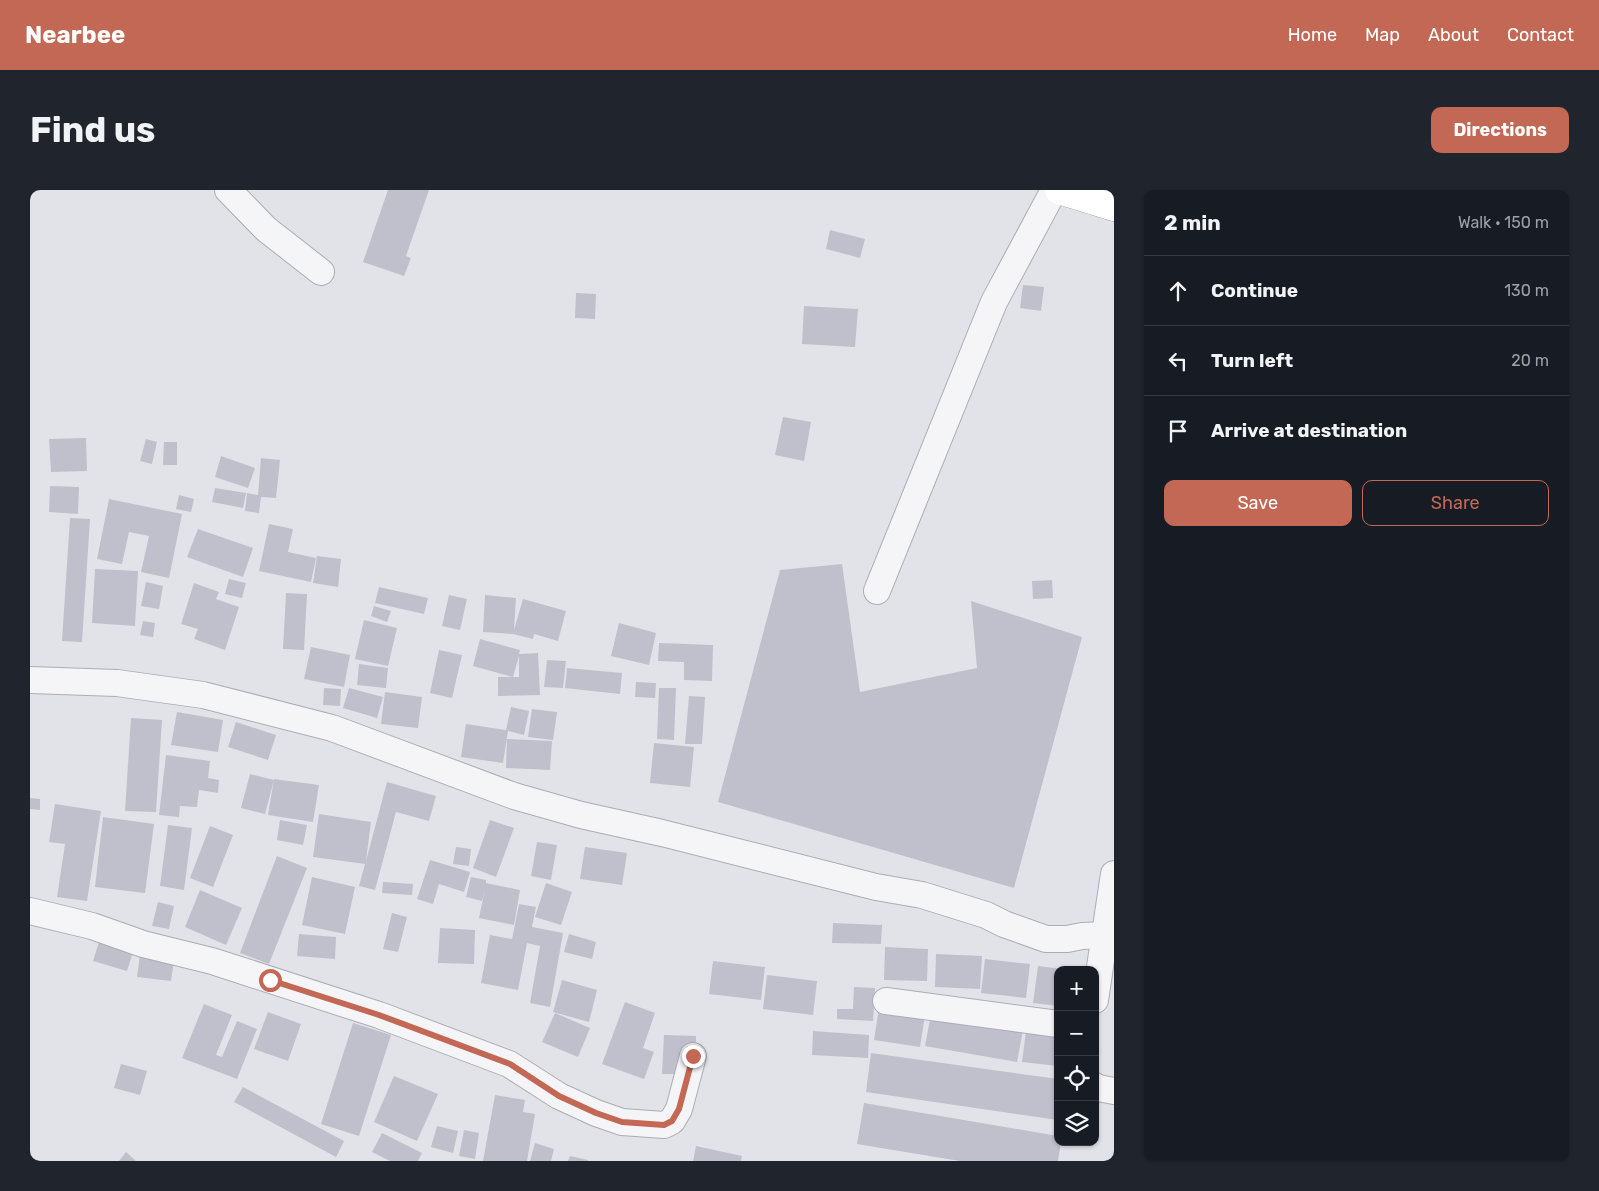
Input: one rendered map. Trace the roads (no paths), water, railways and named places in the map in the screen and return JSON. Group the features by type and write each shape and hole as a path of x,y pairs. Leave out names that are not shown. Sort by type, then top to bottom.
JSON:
{"highway":[{"path":"1058,190 1114,207"}],"street":[{"path":"228,190 266,230 321,272"},
{"path":"877,591 994,302 1054,190"},
{"path":"30,680 117,684 203,694 332,728 514,796 581,815 662,833 876,887 922,895 986,915 1004,924 1046,939 1105,935"},
{"path":"1099,974 1114,874"},
{"path":"30,912 92,926 143,944 212,961 379,1015 510,1064 559,1096 596,1113 622,1122 664,1125 672,1121 679,1109 693,1056"},
{"path":"886,1001 1054,1023"},
{"path":"1099,1088 1114,1091"}]}
